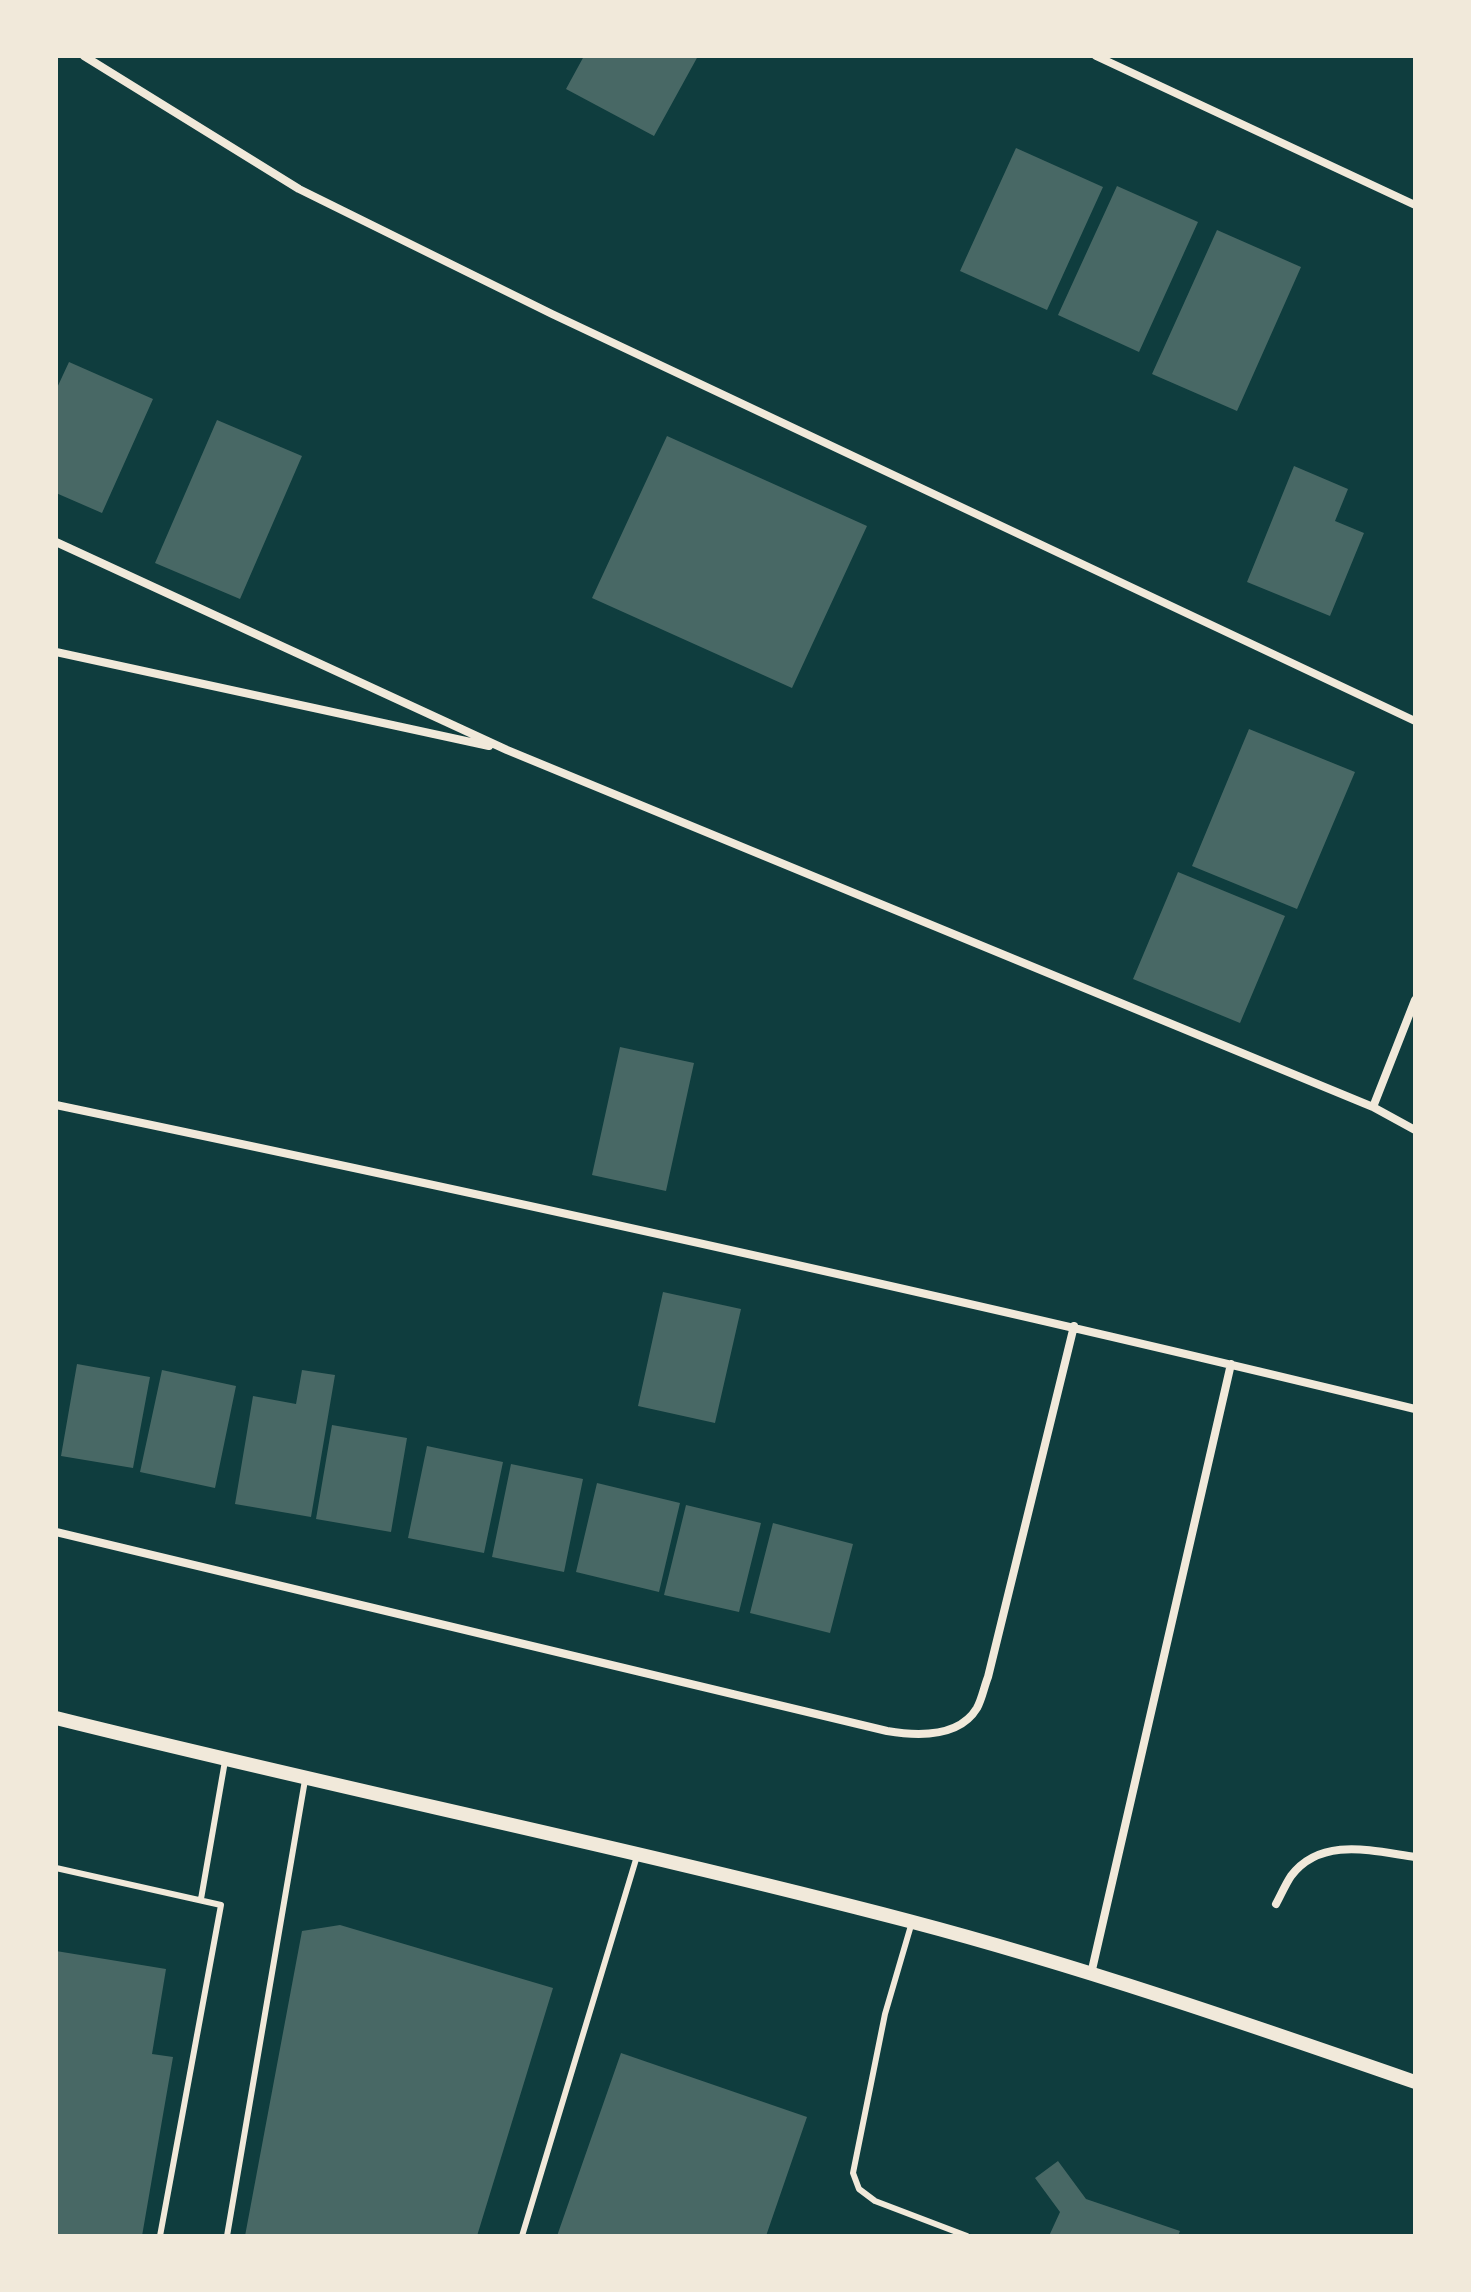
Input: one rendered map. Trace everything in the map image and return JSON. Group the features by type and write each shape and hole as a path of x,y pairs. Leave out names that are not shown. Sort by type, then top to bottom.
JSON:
{"street":[{"path":"84,56 313,196 552,314 1415,721"},
{"path":"1096,56 1415,205"},
{"path":"56,542 507,750 1373,1107 1415,1130"},
{"path":"56,652 507,750"},
{"path":"1373,1107 1415,1000"},
{"path":"56,1105 514,1200 1074,1326 1415,1409"},
{"path":"56,1532 917,1736 955,1728 976,1709 988,1677 1074,1326"},
{"path":"1091,1974 1231,1364"},
{"path":"56,1718 638,1853 912,1922 1091,1974 1415,2082"},
{"path":"1276,1904 1292,1875 1311,1858 1335,1849 1363,1849 1415,1857"}],"lane":[{"path":"201,1899 226,1758"},
{"path":"227,2236 306,1776"},
{"path":"522,2236 638,1853"},
{"path":"56,1868 221,1905 160,2236"},
{"path":"912,1922 885,2014 853,2173 859,2189 875,2201 967,2236"}],"building":[{"path":"584,56 698,56 654,136 566,89"},
{"path":"1016,148 1103,187 1047,310 960,271"},
{"path":"1117,186 1198,222 1139,352 1058,315"},
{"path":"1217,230 1301,267 1237,411 1152,374"},
{"path":"69,362 153,399 102,513 56,493 56,390"},
{"path":"217,420 302,456 240,599 155,563"},
{"path":"667,436 867,526 792,688 592,598"},
{"path":"1294,466 1348,489 1335,521 1364,533 1330,616 1247,582"},
{"path":"1249,729 1355,772 1297,909 1192,866"},
{"path":"1178,872 1285,916 1240,1023 1133,979"},
{"path":"620,1047 694,1063 666,1191 592,1175"},
{"path":"663,1292 741,1309 715,1423 638,1406"},
{"path":"77,1364 150,1377 133,1468 61,1456"},
{"path":"162,1370 236,1386 215,1488 140,1472"},
{"path":"302,1370 335,1375 311,1517 235,1504 253,1396 296,1404"},
{"path":"332,1425 407,1438 391,1532 316,1519"},
{"path":"427,1446 503,1462 484,1553 408,1538"},
{"path":"511,1464 583,1479 564,1572 492,1557"},
{"path":"597,1483 680,1503 659,1592 576,1572"},
{"path":"686,1505 761,1523 739,1612 664,1595"},
{"path":"773,1523 853,1544 830,1633 750,1613"},
{"path":"340,1925 553,1988 477,2236 245,2236 302,1931"},
{"path":"56,1951 166,1969 152,2054 173,2057 142,2236 56,2236"},
{"path":"621,2053 807,2117 766,2236 557,2236"},
{"path":"1058,2161 1086,2199 1180,2231 1178,2236 1049,2236 1060,2212 1035,2178"}]}
